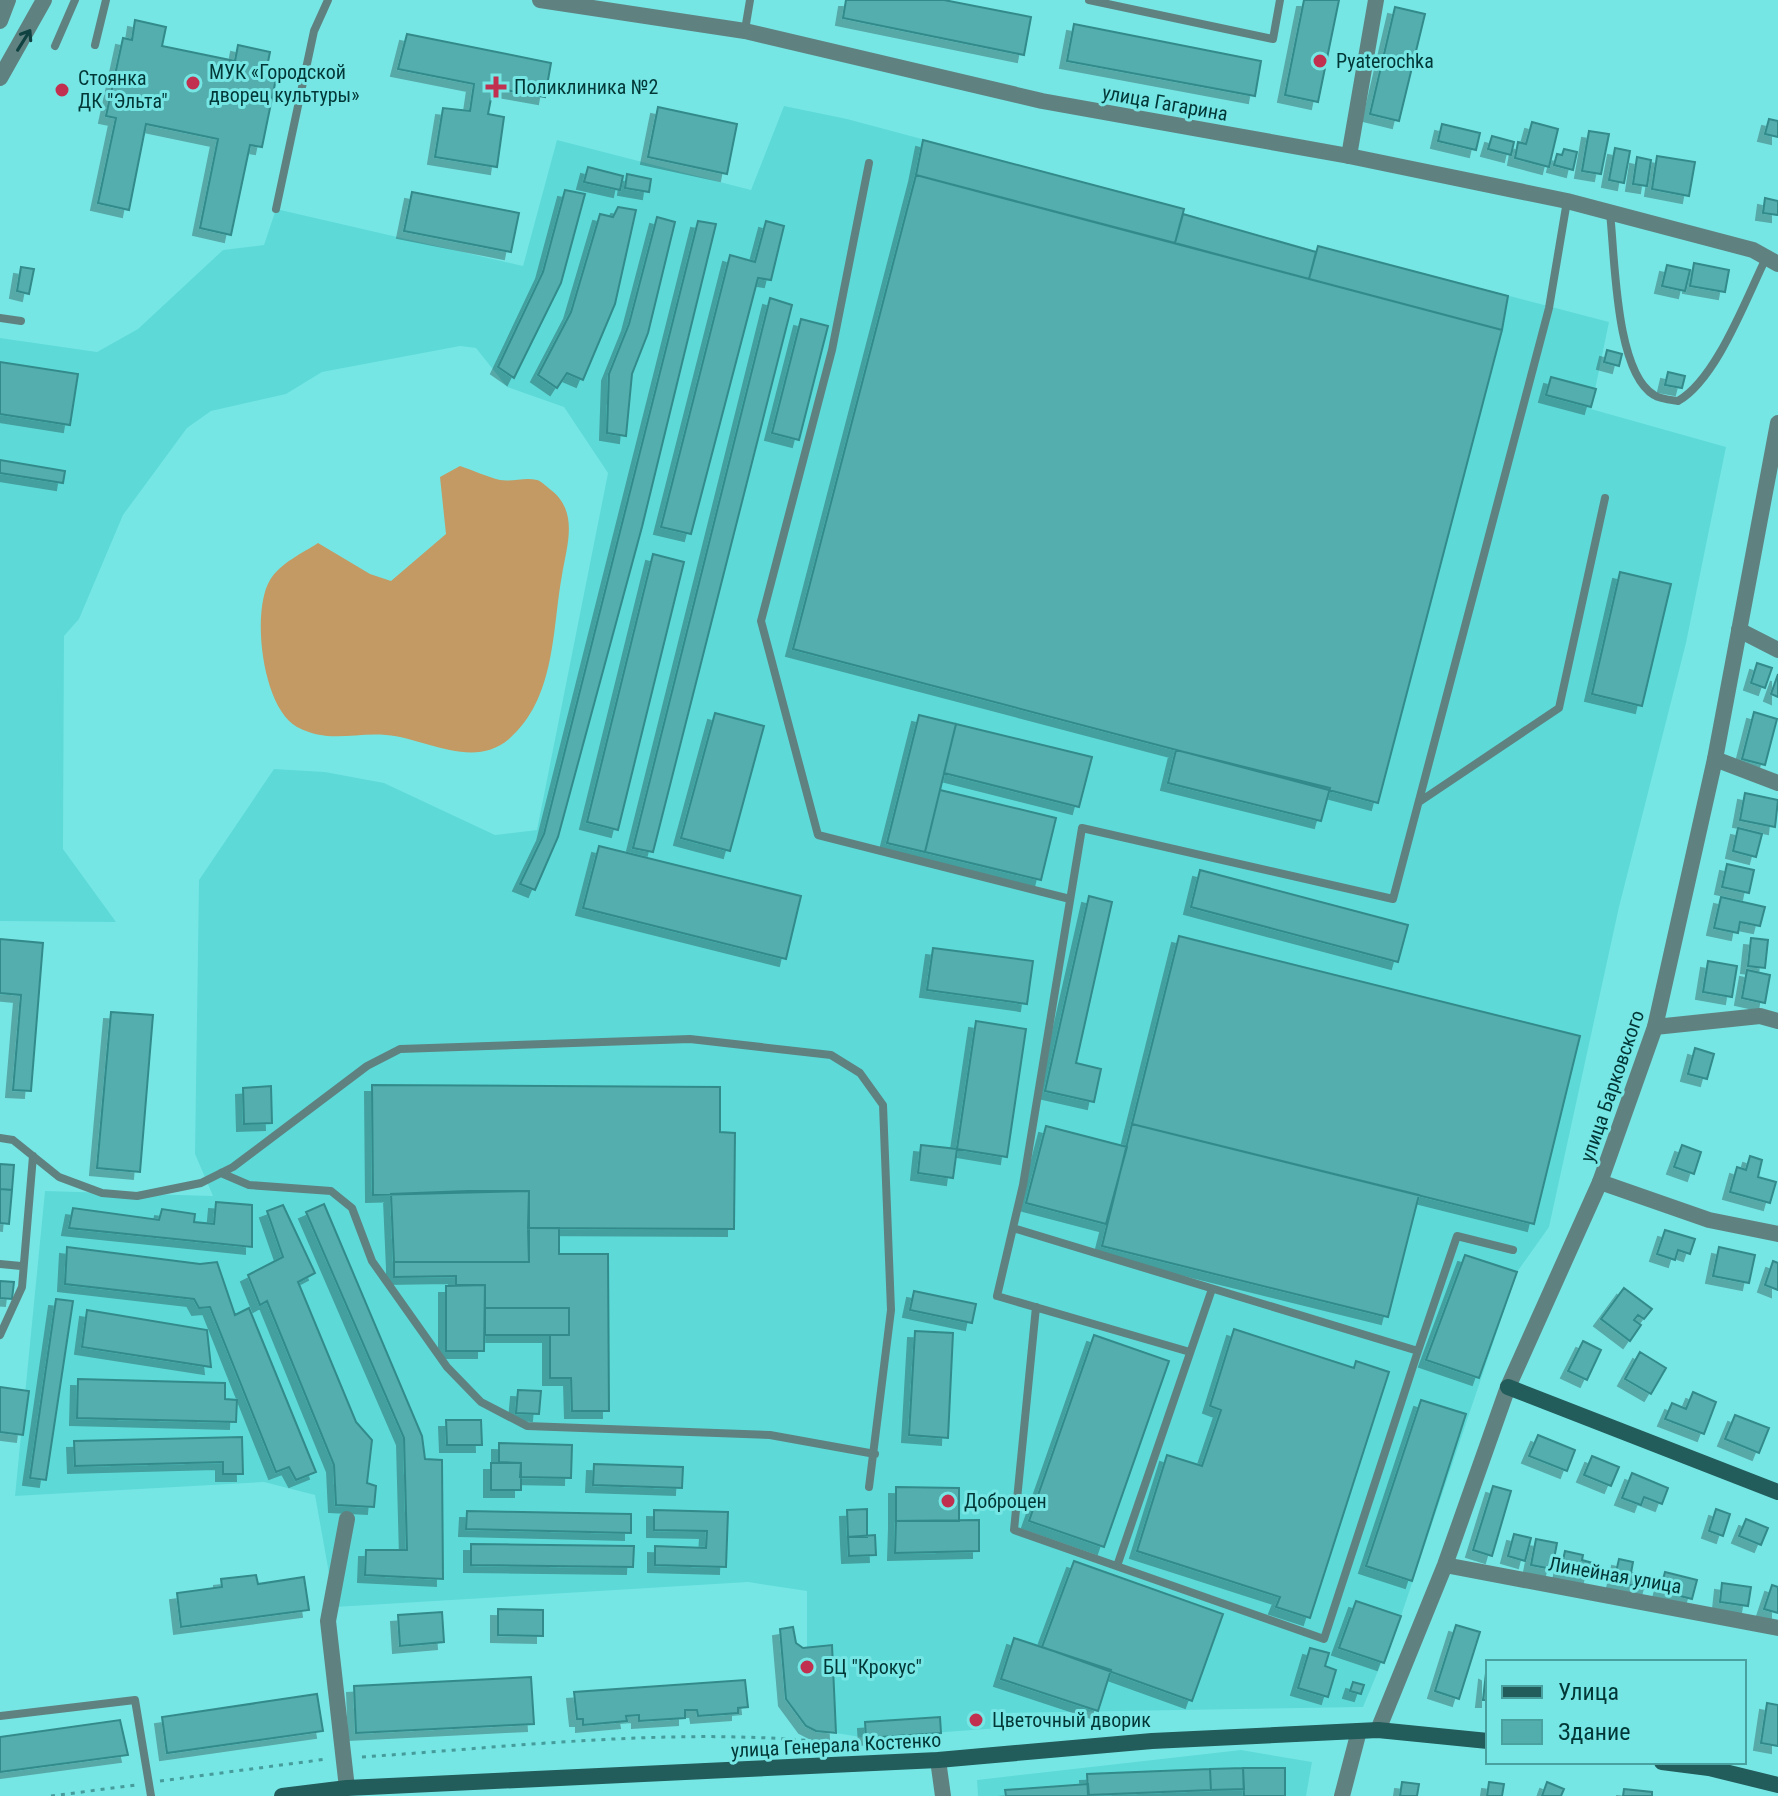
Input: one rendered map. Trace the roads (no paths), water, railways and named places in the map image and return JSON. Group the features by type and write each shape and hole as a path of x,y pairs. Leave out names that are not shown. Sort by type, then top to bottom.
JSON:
{"main road":[{"path":"1508,1387 1778,1492"},
{"name":"улица Генерала Костенко","path":"282,1796 347,1788 938,1760 1152,1741 1378,1730 1486,1741"},
{"path":"1678,1764 1709,1768 1778,1785"}],"street":[{"path":"0,21 8,0"},
{"path":"0,78 44,0"},
{"name":"улица Гагарина","path":"540,0 745,31 1042,101 1349,156 1567,201 1772,260"},
{"path":"1349,156 1376,0"},
{"name":"улица Барковского","path":"1378,1730 1445,1565 1508,1387 1600,1182 1655,1027 1715,759 1778,423"},
{"path":"1739,630 1778,650"},
{"path":"1715,759 1778,783"},
{"path":"1655,1027 1760,1016 1778,1021"},
{"path":"1600,1182 1709,1220 1778,1234"},
{"path":"347,1519 328,1621 347,1788"},
{"name":"Линейная улица","path":"1445,1565 1778,1628"},
{"path":"1342,1796 1359,1731"},
{"path":"938,1760 943,1796"}],"lane":[{"path":"55,46 75,0"},
{"path":"95,45 106,0"},
{"path":"276,209 314,31 328,0"},
{"path":"745,31 750,0"},
{"path":"1089,0 1273,39 1280,0"},
{"path":"869,163 832,350 761,621 818,835 1070,899"},
{"path":"1190,1352 997,1296 1013,1228 1082,828 1393,899 1549,308 1567,201"},
{"path":"1610,212 1627,352 1636,377 1655,396 1678,401 1691,394 1772,260"},
{"path":"0,318 21,321"},
{"path":"1419,802 1559,708 1605,498"},
{"path":"0,1138 13,1140 59,1177 102,1193 137,1196 201,1183 221,1173 283,1132 367,1066 400,1049 690,1039 831,1055 860,1073 883,1105 891,1310 869,1487"},
{"path":"0,1335 22,1287 21,1266 33,1156"},
{"path":"221,1173 249,1185 331,1191 352,1208 372,1261 447,1367 481,1402 527,1426 770,1435 875,1454"},
{"path":"1013,1228 1418,1351"},
{"path":"1036,1307 1014,1530 1324,1639 1457,1236 1513,1250"},
{"path":"0,1264 21,1266"},
{"path":"1117,1566 1212,1289"},
{"path":"0,1716 135,1700 151,1796"}],"place":[{"name":"Pyaterochka","path":"1320,61"},
{"name":"МУК «Городской дворец культуры»","path":"193,83"},
{"name":"Поликлиника №2","path":"496,87"},
{"name":"Стоянка ДК \"Эльта\"","path":"62,90"},
{"name":"Доброцен","path":"948,1501"},
{"name":"БЦ \"Крокус\"","path":"807,1667"},
{"name":"Цветочный дворик","path":"976,1720"}]}
